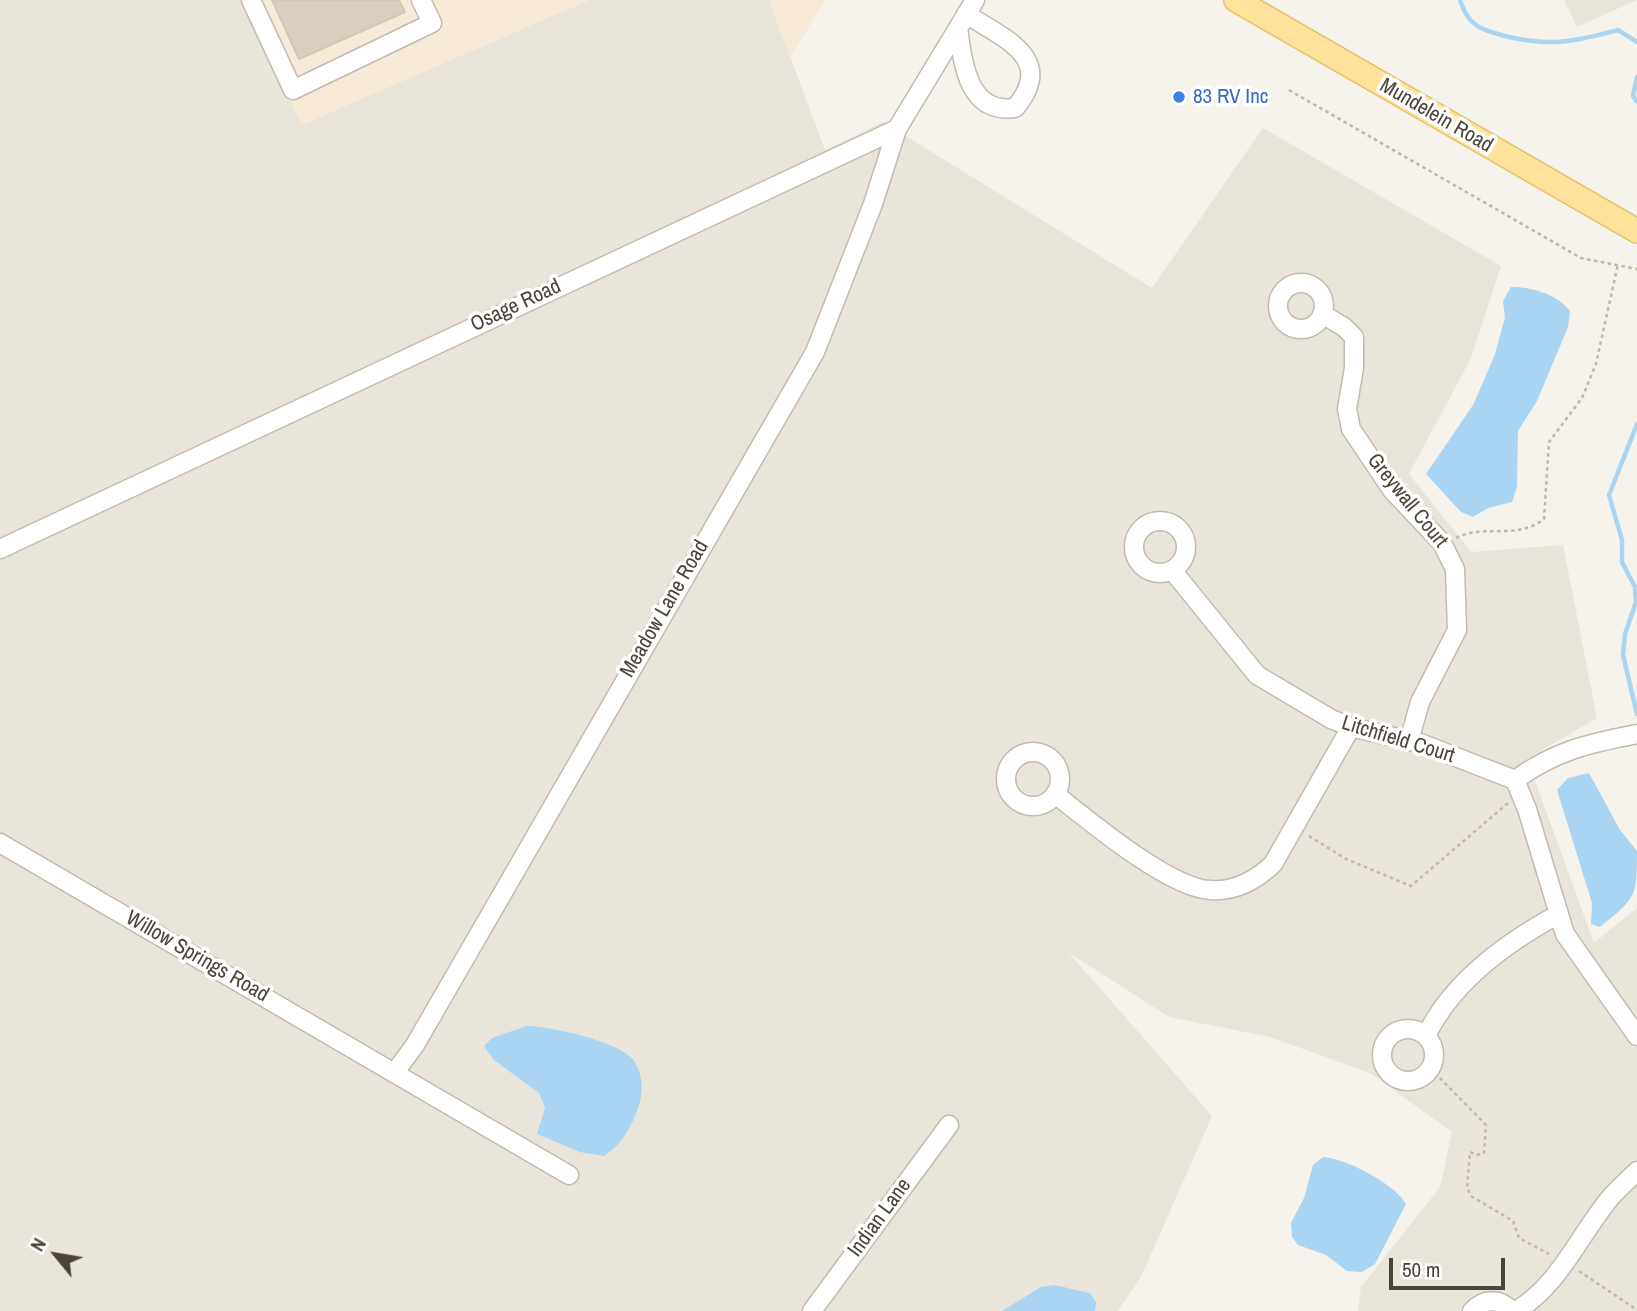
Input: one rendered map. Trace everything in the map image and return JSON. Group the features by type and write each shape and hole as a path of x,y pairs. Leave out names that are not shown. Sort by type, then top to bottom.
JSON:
{"main road":[{"name":"Mundelein Road","path":"1236,0 1637,231"}],"street":[{"path":"251,0 293,90 432,23 421,0"},
{"path":"966,14 1018,46 1029,63 1032,75 1027,94 1016,108 1001,110 986,105 976,92 963,62 966,14"},
{"path":"897,129 966,14"},
{"name":"Osage Road","path":"0,549 897,129"},
{"name":"Meadow Lane Road","path":"395,1072 415,1045 815,352 873,204 897,129"},
{"name":"Greywall Court","path":"1322,314 1344,327 1354,337 1354,368 1347,409 1351,429 1392,490 1444,545 1455,569 1457,630 1420,702 1409,741"},
{"name":"Litchfield Court","path":"1172,570 1257,675 1331,719 1409,741 1518,787"},
{"path":"1055,794 1116,843 1187,884 1208,890 1224,890 1258,879 1273,864 1352,727"},
{"path":"1637,734 1612,738 1552,756 1518,787 1565,934 1637,1036"},
{"name":"Willow Springs Road","path":"0,843 569,1175"},
{"path":"1426,1036 1436,1015 1482,967 1521,935 1559,914"},
{"path":"1410,1029 1426,1036 1433,1051 1430,1068 1417,1079 1401,1080 1387,1070 1382,1055 1388,1039 1394,1033 1410,1029"},
{"name":"Indian Lane","path":"812,1311 948,1125"},
{"path":"1472,1311 1493,1300 1514,1311 1537,1298 1566,1262 1610,1198 1637,1171"}],"path":[{"path":"1289,90 1581,258 1637,269"},
{"path":"1444,545 1470,531 1503,534 1534,527 1544,519 1549,442 1582,398 1596,364 1618,264"},
{"path":"1294,827 1346,859 1411,886 1518,787"},
{"path":"1430,1068 1486,1125 1484,1153 1477,1155 1470,1152 1467,1188 1471,1196 1513,1221 1519,1238 1566,1262 1637,1310"}],"shaded area":[{"path":"0,0 240,0 302,124 589,0 769,0 825,150 883,122 1152,288 1263,128 1501,266 1471,358 1409,474 1471,552 1563,545 1597,718 1527,759 1594,943 1637,908 1637,1311 1358,1311 1361,1287 1440,1187 1452,1132 1370,1073 1270,1037 1169,1017 1068,952 1212,1116 1141,1277 1118,1311 0,1311"},
{"path":"240,0 589,0 302,125"},
{"path":"769,0 825,0 790,58"},
{"path":"1564,0 1637,0 1577,27"}],"water":[{"path":"1511,287 1535,290 1558,300 1570,311 1568,327 1537,401 1518,431 1517,487 1512,502 1488,508 1473,517 1461,512 1426,474 1473,405 1494,357 1505,318 1503,301"},
{"path":"1589,773 1620,830 1637,851 1635,888 1632,895 1621,909 1600,927 1591,924 1592,903 1557,790 1568,778"},
{"path":"527,1026 567,1032 601,1042 627,1054 638,1067 641,1094 638,1108 623,1138 604,1156 580,1152 537,1134 545,1108 539,1093 494,1060 484,1046 492,1038"},
{"path":"1323,1157 1344,1162 1369,1173 1391,1188 1406,1204 1375,1264 1362,1272 1347,1271 1326,1255 1298,1245 1292,1237 1291,1223 1304,1198 1313,1165"},
{"path":"1054,1285 1090,1293 1096,1302 1095,1311 1002,1311 1041,1287"}],"building":[{"path":"272,0 399,0 405,12 299,59"}],"waterway":[{"path":"1460,0 1472,22 1491,32 1509,37 1551,42 1618,30 1637,42"},
{"path":"1637,77 1633,96 1637,102"},
{"path":"1637,424 1609,495 1622,540 1622,562 1635,587 1636,602 1625,634 1623,655 1637,714"}],"place":[{"name":"83 RV Inc","path":"1179,97"}]}
